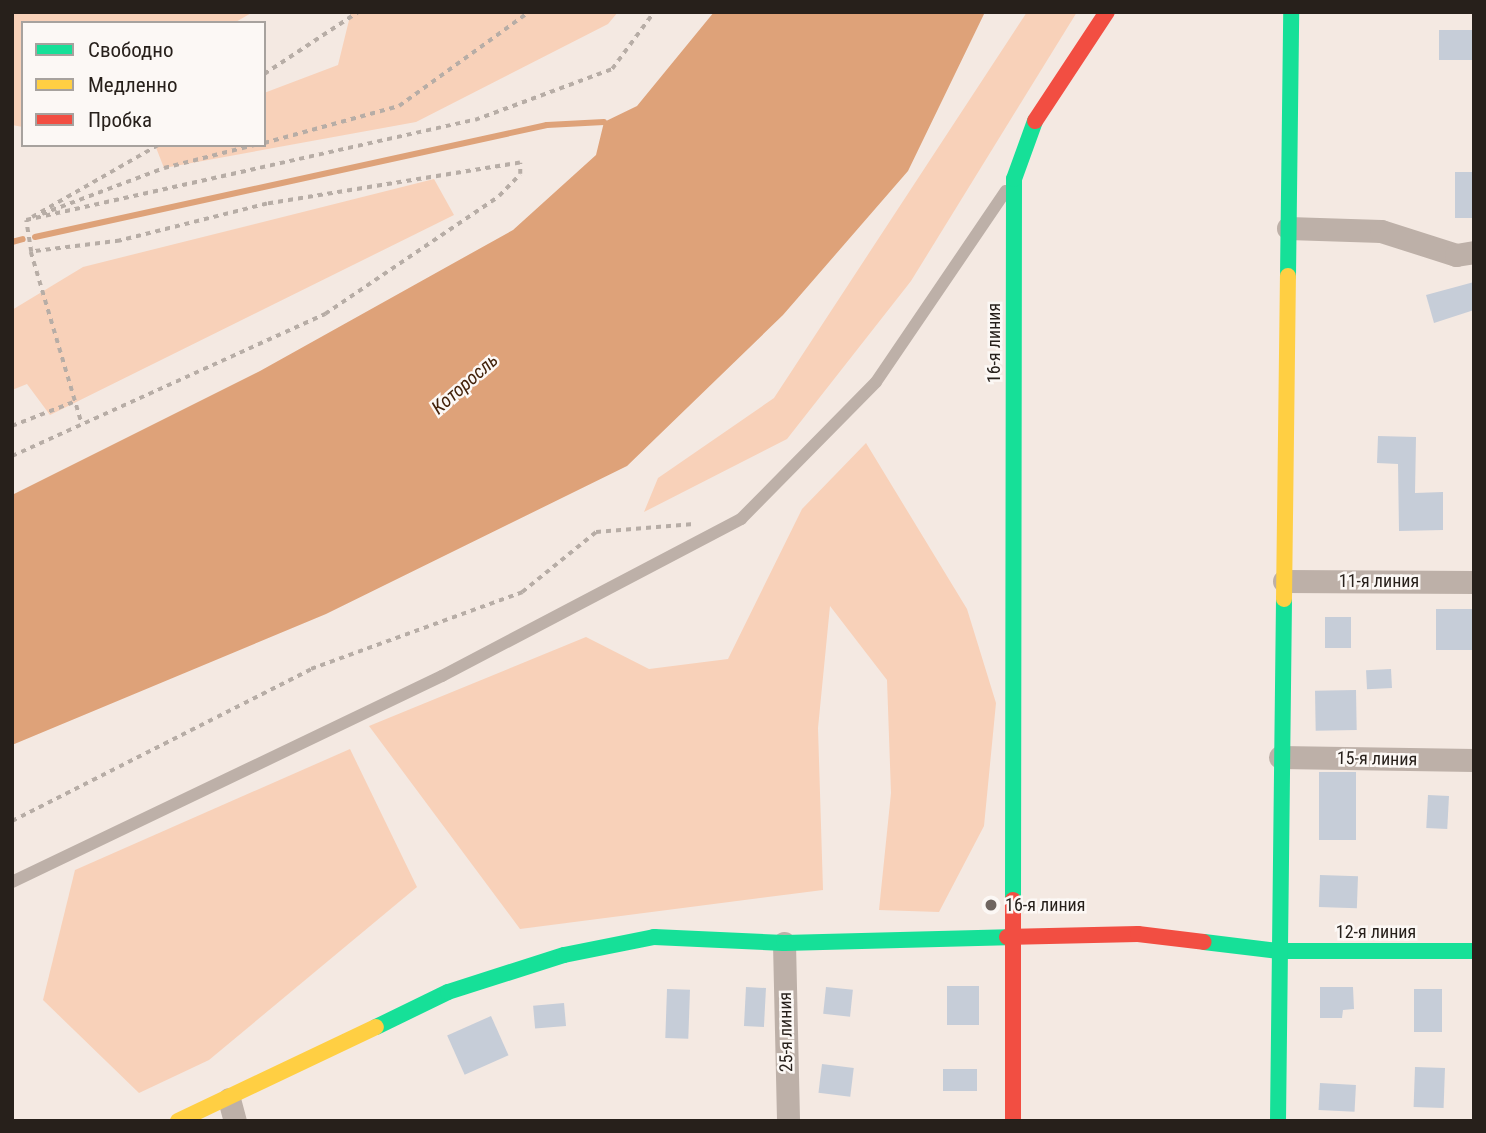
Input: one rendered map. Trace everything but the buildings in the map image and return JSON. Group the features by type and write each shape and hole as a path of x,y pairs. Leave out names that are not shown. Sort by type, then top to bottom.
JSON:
{"street":[{"name":"16-я линия","path":"1013,1121 1014,179 1025,139 1057,79 1107,12"},
{"path":"1278,1121 1280,757 1291,12"},
{"path":"1288,228 1381,231 1456,254 1474,252"},
{"name":"11-я линия","path":"1284,580 1474,582"},
{"name":"15-я линия","path":"1280,757 1474,760"},
{"name":"12-я линия","path":"178,1121 232,1110 448,992 564,954 654,937 784,943 1012,935 1138,934 1278,951 1474,951"},
{"name":"25-я линия","path":"784,943 788,1121"}],"lane":[{"path":"12,883 442,676 741,519 876,382 1014,179"}],"path":[{"path":"266,73 358,12"},
{"path":"266,142 399,106 529,12"},
{"path":"26,220 475,120 612,69 654,12"},
{"path":"26,220 154,147"},
{"path":"26,220 164,168 246,147"},
{"path":"12,456 325,314 499,196 520,174 520,163 267,204 120,242 31,252"},
{"path":"26,220 31,252 82,424"},
{"path":"12,426 76,401"},
{"path":"12,821 311,669 522,592 596,532 702,523"}],"shaded area":[{"path":"12,12 253,12 237,21 21,21 21,127 12,125"},
{"path":"351,12 618,12 608,24 416,122 164,168 156,147 266,147 266,92 338,65"},
{"path":"1027,12 1077,12 911,281 787,439 644,512 658,478 774,398"},
{"path":"434,179 454,215 50,415 27,384 12,390 12,310 83,267"},
{"path":"866,443 967,609 996,703 984,826 939,912 879,910 891,793 887,680 830,606 818,728 823,890 520,929 369,726 586,637 649,669 728,659 802,509"},
{"path":"350,749 417,887 209,1060 139,1093 43,1000 75,870"}],"water":[{"name":"Которосль","path":"714,12 985,12 908,171 783,315 627,466 326,614 12,745 12,495 260,371 513,230 596,155 604,122 637,106"}],"waterway":[{"path":"35,237 547,125 604,122"},
{"path":"12,242 23,239"}],"traffic: fast":[{"path":"1288,276 1291,12"},
{"path":"1013,900 1014,179 1035,121"},
{"path":"1278,1121 1284,599"},
{"path":"376,1027 448,992 564,955 654,937 784,943 1007,937"},
{"path":"1204,942 1278,951 1474,951"}],"traffic: slow":[{"path":"1284,599 1288,276"},
{"path":"178,1121 376,1027"}],"traffic: jam":[{"path":"1035,121 1107,12"},
{"path":"1013,900 1013,1121"},
{"path":"1007,937 1138,934 1204,942"}],"place":[{"name":"16-я линия","path":"991,905"}]}
